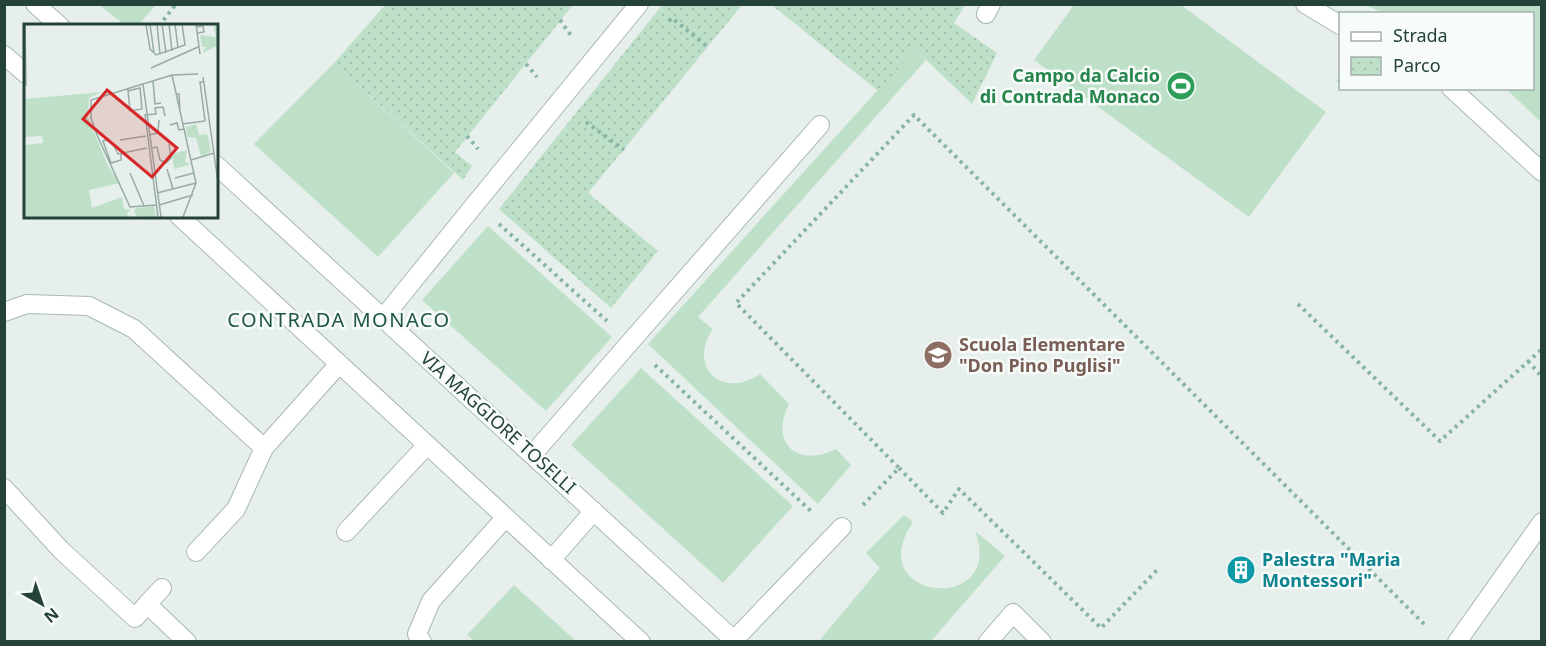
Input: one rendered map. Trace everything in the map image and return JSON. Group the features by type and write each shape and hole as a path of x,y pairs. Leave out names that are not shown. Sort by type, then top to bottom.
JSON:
{"street":[{"path":"35,4 58,24"},
{"path":"383,318 639,4"},
{"path":"1305,4 1339,24"},
{"path":"4,55 24,72"},
{"path":"1453,90 1542,172"},
{"path":"532,454 820,125"},
{"name":"VIA MAGGIORE TOSELLI","path":"218,167 735,640"},
{"path":"181,218 641,642"},
{"path":"4,312 27,304 89,306 125,324 139,333 264,448"},
{"path":"196,552 236,509 264,448 339,364"},
{"path":"346,532 427,445"},
{"path":"4,488 61,550 135,618 162,588"},
{"path":"551,560 594,511"},
{"path":"422,642 417,634 431,601 505,518"},
{"path":"1457,642 1542,522"},
{"path":"735,640 839,531"},
{"path":"147,604 187,642"},
{"path":"988,642 1013,614 1042,642"}],"path":[{"path":"161,24 176,4"},
{"path":"664,27 672,18 708,47"},
{"path":"579,130 594,113"},
{"path":"1157,570 1101,628 959,489 943,513 736,303 914,115 1426,626"},
{"path":"586,122 624,150"},
{"path":"476,203 635,337 839,531 899,468"},
{"path":"501,225 508,216"},
{"path":"1298,304 1440,441 1542,349"},
{"path":"1528,362 1542,376"}],"green space":[{"path":"386,4 573,5 455,152 472,166 463,180 334,63"},
{"path":"663,4 742,5 588,193 658,251 611,308 499,209"},
{"path":"99,5 156,5 139,24 124,24"},
{"path":"772,5 965,5 954,23 997,53 972,104 915,49 878,91"},
{"name":"Campo da Calcio di Contrada Monaco","path":"1074,5 1181,5 1326,112 1249,217 1034,60"},
{"path":"1366,5 1541,5 1541,122 1507,90 1534,90 1534,12 1381,12"},
{"path":"915,49 926,60 698,317 713,329 706,343 704,356 706,367 712,376 733,383 746,381 760,374 789,404 784,418 783,431 785,441 791,449 799,454 810,456 836,449 851,465 818,504 648,344"},
{"path":"334,63 454,173 378,257 254,144"},
{"path":"488,226 612,337 546,411 422,300"},
{"path":"641,368 793,506 723,583 571,445"},
{"path":"904,515 913,522 901,549 904,569 917,582 936,588 955,586 971,576 979,558 975,531 1005,556 931,641 819,641 880,568 866,553"},
{"path":"514,585 576,641 474,641 467,635"}],"place":[{"name":"Campo da Calcio di Contrada Monaco","path":"1181,86"},
{"name":"Scuola Elementare \"Don Pino Puglisi\"","path":"938,355"},
{"name":"Palestra \"Maria Montessori\"","path":"1241,570"}],"district":[{"name":"CONTRADA MONACO","path":"339,320"}]}
